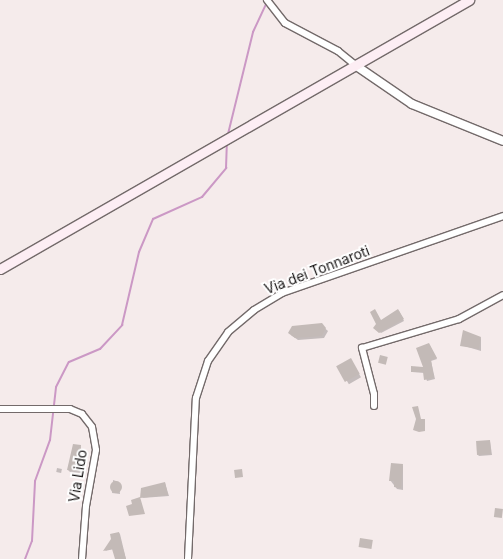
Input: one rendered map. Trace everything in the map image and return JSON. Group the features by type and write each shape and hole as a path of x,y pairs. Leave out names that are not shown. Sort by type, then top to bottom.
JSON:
{"main road":[{"path":"0,269 469,0"}],"street":[{"path":"267,0 285,22 338,51 412,104 503,141"},
{"name":"Via dei Tonnaroti","path":"188,559 196,398 208,361 228,332 254,310 282,294 503,216"},
{"path":"374,406 374,394 362,348 459,319 503,295"},
{"name":"Via Lido","path":"0,409 70,409 82,414 95,438 82,559"}],"building":[{"path":"375,309 381,320 398,309 404,319 379,333 373,328 376,324 370,312"},
{"path":"322,323 326,328 322,336 295,338 288,333 292,326"},
{"path":"463,330 481,337 479,349 460,346"},
{"path":"429,343 437,358 431,360 434,378 424,380 423,372 411,372 411,366 423,367 416,348"},
{"path":"380,355 388,357 386,365 378,363"},
{"path":"351,358 360,374 345,382 336,366"},
{"path":"418,406 421,419 425,419 425,431 419,432 413,430 416,419 412,407"},
{"path":"490,440 491,454 477,455 476,441"},
{"path":"73,444 81,445 79,471 67,470"},
{"path":"391,463 403,464 401,488 394,487 394,481 389,481"},
{"path":"242,469 243,477 235,478 234,470"},
{"path":"118,481 121,482 121,492 114,493 111,492 110,485 111,482"},
{"path":"165,482 168,495 140,498 141,488"},
{"path":"140,497 145,514 129,516 126,506 132,504 131,500"},
{"path":"495,508 503,509 502,518 494,517"},
{"path":"119,532 126,559 115,559 112,549 103,551 111,539 110,534"},
{"path":"360,538 373,540 371,549 359,547"}],"waterway":[{"path":"228,134 253,32 267,2"},
{"path":"25,559 32,541 35,481 50,440 56,387 69,362 100,349 122,325 139,252 153,219 202,197 226,168 227,143"}]}
